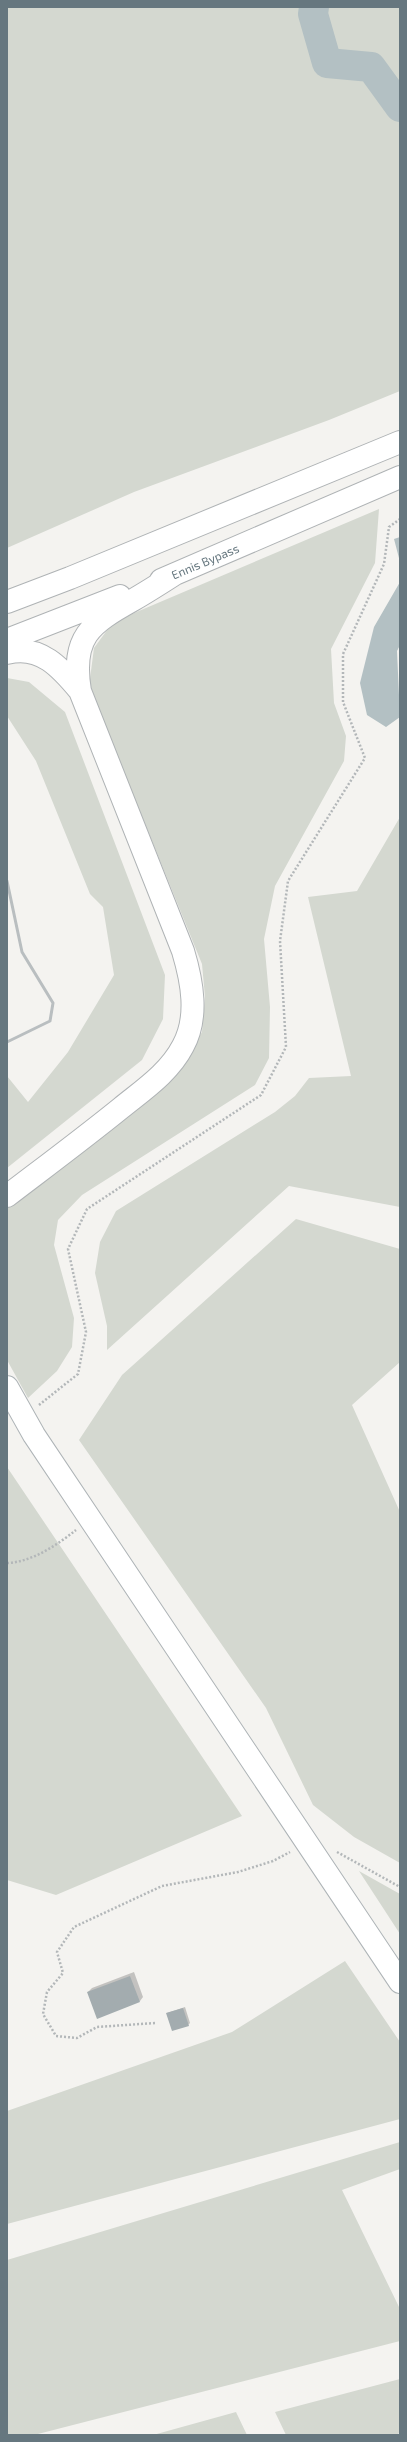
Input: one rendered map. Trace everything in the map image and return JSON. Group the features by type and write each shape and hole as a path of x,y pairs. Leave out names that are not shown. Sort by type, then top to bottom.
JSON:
{"main road":[{"path":"7,602 99,566 400,442"},
{"name":"Ennis Bypass","path":"7,640 174,574 400,477"},
{"path":"7,1196 94,1130 169,1067 183,1046 190,1028 191,978 183,951 80,691 77,673 81,648 91,627 107,614 174,574"},
{"path":"7,653 15,651 36,653 52,660 80,691"},
{"path":"7,1387 23,1416 90,1519 308,1842 400,1982"}],"lane":[{"path":"7,881 22,952 53,1004 50,1021 7,1042"}],"path":[{"path":"23,1416 78,1374 86,1332 68,1249 87,1209 261,1095 286,1047 280,941 288,881 365,758 343,702 343,654 384,564 389,527 400,520"},
{"path":"7,1563 19,1563 58,1544 90,1519"},
{"path":"155,2023 97,2027 77,2038 56,2036 43,2014 48,1992 63,1973 57,1952 74,1927 162,1886 238,1872 273,1861 308,1842"},
{"path":"332,1849 400,1887"}],"shaded area":[{"path":"7,7 400,7 400,391 329,420 134,492 7,548"},
{"path":"379,509 375,563 331,649 334,703 346,736 344,761 275,886 264,939 270,1007 269,1058 255,1085 82,1195 58,1220 54,1245 74,1318 72,1347 57,1371 28,1398 7,1360 7,1207 185,1062 202,1032 205,997 202,964 89,686 94,648 113,622"},
{"path":"400,537 400,562 394,539"},
{"path":"400,582 400,645 397,651 400,717 386,727 367,715 360,683 374,627"},
{"path":"7,678 29,682 65,712 165,975 163,1019 142,1060 7,1168 7,1076 28,1102 68,1052 114,975 103,907 90,894 36,761 7,716"},
{"path":"400,817 400,1207 289,1186 107,1350 107,1326 95,1273 100,1242 116,1211 275,1112 295,1096 309,1078 351,1076 308,897 357,891"},
{"path":"296,1219 400,1249 400,1362 352,1405 400,1512 400,1863 354,1837 313,1805 266,1708 79,1440 122,1375"},
{"path":"7,1467 242,1816 56,1895 7,1880"},
{"path":"359,1871 400,1894 400,1934"},
{"path":"345,1961 400,2042 400,2119 7,2224 7,2111 232,2032"},
{"path":"400,2142 400,2169 342,2190 400,2309 400,2341 34,2435 7,2435 7,2260"},
{"path":"400,2379 400,2430 398,2435 286,2435 275,2412"},
{"path":"236,2412 247,2435 153,2435"}],"building":[{"path":"130,1976 140,2002 97,2019 87,1992"},
{"path":"183,2008 189,2026 172,2031 166,2013"}],"waterway":[{"path":"314,7 313,14 327,63 371,67 400,107"}]}
